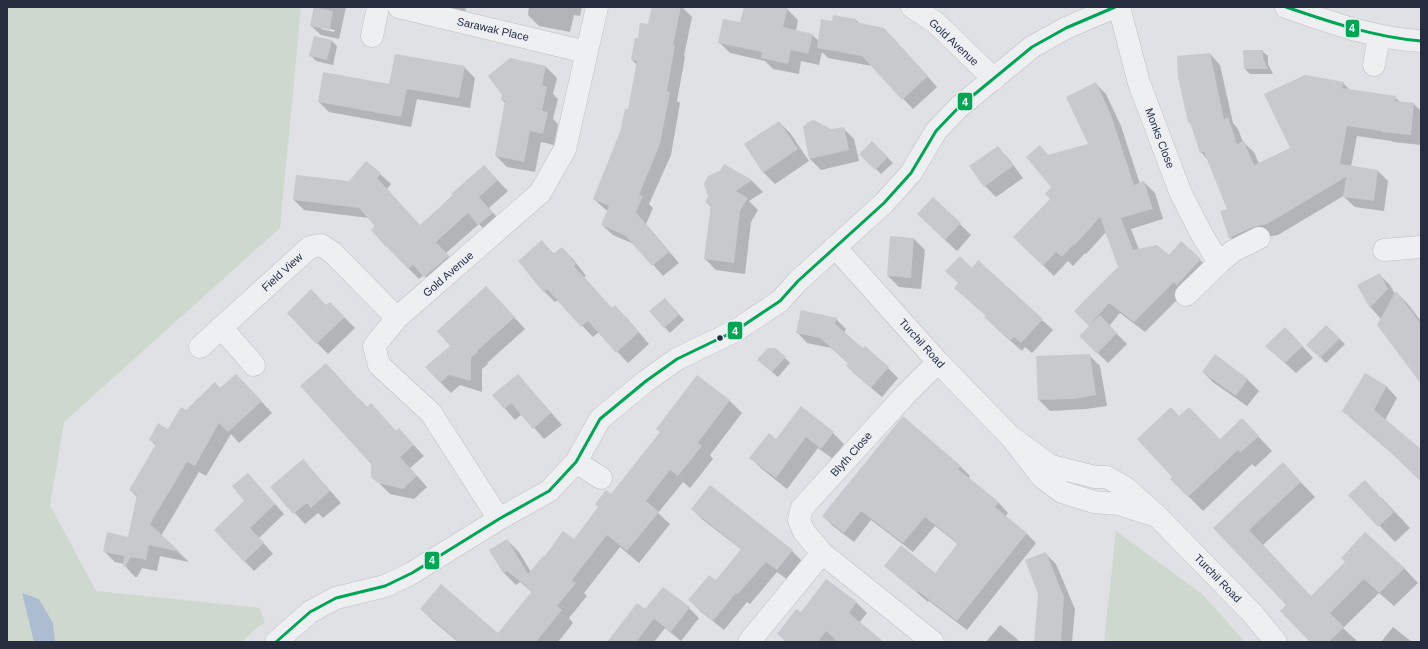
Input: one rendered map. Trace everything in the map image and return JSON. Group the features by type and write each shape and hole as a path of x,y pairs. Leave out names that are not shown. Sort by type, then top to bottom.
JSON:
{"street":[{"path":"372,36 378,7"},
{"name":"Sarawak Place","path":"399,7 586,52"},
{"name":"Gold Avenue","path":"499,519 430,413 380,365 374,346 397,318 540,194 565,149 597,7"},
{"name":"Gold Avenue","path":"912,7 936,23 994,79"},
{"path":"276,642 310,612 336,598 385,586 412,573 499,519 549,491 576,462 600,419 640,386 677,359 735,331 780,301 798,281 884,203 911,173 936,131 959,107 1032,47 1066,28 1115,7"},
{"name":"Monks Close","path":"1119,7 1139,83 1181,194 1201,233 1219,263"},
{"path":"1286,7 1358,31 1379,36 1421,41"},
{"path":"1374,65 1379,36"},
{"path":"1186,295 1219,263 1233,252 1259,238"},
{"name":"Field View","path":"200,347 310,247 321,245 332,252 397,318"},
{"name":"Turchil Road","path":"835,247 938,362 1010,437 1051,466 1095,477 1107,477 1126,488 1156,516 1252,613 1276,642"},
{"path":"1384,250 1421,247"},
{"path":"221,327 254,365"},
{"name":"Blyth Close","path":"933,642 822,553 804,532 799,520 802,508 906,394 938,362"},
{"path":"576,462 602,478"},
{"path":"749,642 822,553"}],"shaded area":[{"path":"7,7 301,7 280,228 64,422 50,505 96,591 260,608 265,623 259,626 242,642 7,642"},
{"path":"1116,531 1202,594 1245,642 1104,642"}],"water":[{"path":"22,593 39,599 53,623 55,642 34,642"}],"building":[{"path":"314,7 333,11 330,30 310,26"},
{"path":"652,7 681,7 673,45 675,45 667,91 670,92 660,144 639,195 643,196 636,212 669,252 652,266 626,236 601,225 609,206 593,199 620,132 625,109 628,109 637,61 631,60 635,38 638,38 640,23 648,24"},
{"path":"744,7 788,7 783,27 813,34 808,54 791,50 788,64 761,58 762,52 718,43 723,19 740,22"},
{"path":"833,15 856,19 856,22 884,28 928,76 902,100 862,56 817,48 821,19 832,21"},
{"path":"314,36 332,40 327,60 309,56"},
{"path":"1243,50 1263,50 1263,58 1268,69 1244,69"},
{"path":"1210,53 1224,119 1228,117 1237,144 1244,141 1254,165 1290,148 1264,94 1305,75 1344,82 1342,88 1396,96 1395,101 1414,103 1411,135 1381,132 1347,126 1340,164 1378,170 1374,201 1343,197 1346,177 1267,224 1253,227 1229,238 1220,211 1227,209 1204,152 1200,153 1190,122 1188,122 1178,77 1177,56"},
{"path":"395,54 465,66 459,98 407,89 401,117 318,102 323,72 389,84"},
{"path":"510,58 546,66 542,85 547,87 542,111 548,112 543,134 530,131 524,162 495,156 505,101 501,100 502,95 488,76"},
{"path":"1096,82 1111,115 1134,185 1144,181 1153,209 1121,218 1133,250 1157,245 1169,255 1181,241 1201,259 1177,285 1174,282 1134,322 1109,303 1089,326 1074,311 1118,267 1100,217 1062,257 1056,252 1043,266 1013,237 1050,199 1045,194 1051,187 1026,157 1040,145 1048,155 1088,144 1066,97"},
{"path":"814,120 831,129 844,127 849,150 809,159 803,127 808,122"},
{"path":"779,121 798,149 763,173 744,144"},
{"path":"872,141 888,157 875,170 859,154"},
{"path":"998,146 1013,166 984,187 969,166"},
{"path":"366,161 381,173 377,178 420,225 453,196 451,194 484,165 498,180 479,197 493,213 478,225 468,213 436,242 449,256 424,277 413,265 408,269 386,247 371,230 375,226 359,208 293,200 296,175 349,181"},
{"path":"724,164 752,180 736,191 748,198 740,211 734,263 704,259 711,205 705,202 708,196 704,184 708,176 720,171"},
{"path":"933,197 961,223 945,240 917,214"},
{"path":"890,236 914,238 911,278 887,276"},
{"path":"542,240 553,254 562,247 576,264 574,266 612,308 615,305 639,332 616,353 588,321 581,327 547,289 543,292 518,261"},
{"path":"960,256 972,268 978,260 1043,319 1021,343 1014,337 1010,341 984,317 986,316 954,288 958,283 945,271"},
{"path":"1380,273 1388,289 1370,308 1357,285"},
{"path":"486,286 515,317 471,358 471,381 449,375 440,383 425,367 450,346 437,331"},
{"path":"311,289 326,305 330,302 345,317 316,344 287,313"},
{"path":"1396,291 1421,324 1421,384 1377,325"},
{"path":"665,298 679,315 664,328 649,311"},
{"path":"801,310 837,318 835,324 863,348 865,346 889,367 871,388 846,366 848,363 820,338 796,333"},
{"path":"1100,315 1117,333 1097,354 1079,336"},
{"path":"1326,325 1340,338 1320,358 1306,345"},
{"path":"1285,327 1303,346 1285,363 1265,346"},
{"path":"768,348 775,348 786,357 772,372 757,360"},
{"path":"1090,354 1096,395 1074,399 1038,400 1036,356"},
{"path":"1215,354 1248,379 1236,396 1202,372"},
{"path":"326,363 367,407 371,403 396,431 399,428 414,445 400,457 417,476 403,489 378,483 371,477 371,464 300,386"},
{"path":"1365,373 1387,386 1374,410 1421,449 1421,482 1383,445 1342,411"},
{"path":"236,374 262,401 228,432 219,423 195,466 187,462 150,524 180,552 149,545 146,560 131,557 125,567 123,566 124,556 103,552 107,532 128,537 137,495 129,490 156,444 149,440 158,423 168,429 181,407 186,410 215,382 220,388"},
{"path":"518,374 551,413 533,429 511,403 504,409 492,395"},
{"path":"697,375 730,400 698,443 702,446 678,476 670,470 646,501 659,512 627,551 607,535 572,580 576,583 557,606 562,610 536,642 459,642 420,609 441,584 498,633 532,591 507,571 503,573 489,550 507,539 528,574 543,556 544,557 563,531 574,539 598,507 595,504 606,490 611,494 660,432 656,429"},
{"path":"801,406 834,432 821,449 806,437 776,478 749,458 769,433 776,439"},
{"path":"1171,407 1179,416 1189,407 1220,439 1242,418 1259,436 1240,453 1238,450 1188,497 1170,479 1172,477 1137,439"},
{"path":"903,416 961,466 958,469 999,502 995,507 1027,533 957,621 919,592 917,593 884,566 901,545 935,573 958,543 925,517 903,543 861,511 844,533 822,516"},
{"path":"303,459 330,491 311,508 307,503 293,514 270,487"},
{"path":"1283,462 1301,482 1249,530 1311,596 1345,562 1341,558 1365,532 1405,568 1379,593 1364,579 1330,613 1344,627 1329,642 1310,642 1280,611 1286,605 1213,528"},
{"path":"248,473 275,504 250,528 264,543 244,562 214,530 244,501 232,486"},
{"path":"1365,480 1394,512 1378,527 1348,495"},
{"path":"710,485 793,550 777,570 766,562 738,594 736,593 713,621 688,600 709,575 716,580 741,549 691,509"},
{"path":"1046,552 1064,597 1061,642 1034,642 1038,594 1025,560"},
{"path":"826,579 857,602 849,613 884,642 838,642 826,631 818,642 787,642 777,634 796,609 801,612"},
{"path":"663,587 690,607 671,632 654,619 636,642 607,642 637,603 645,609"}],"transit line":[{"name":"4","path":"276,642 310,612 336,598 385,586 412,573 499,519 549,491 576,462 600,419 646,381 677,359 735,331 780,301 798,281 884,203 911,173 936,131 959,107 1032,47 1066,28 1115,7"},
{"name":"4","path":"1286,7 1369,32 1421,41"}]}
